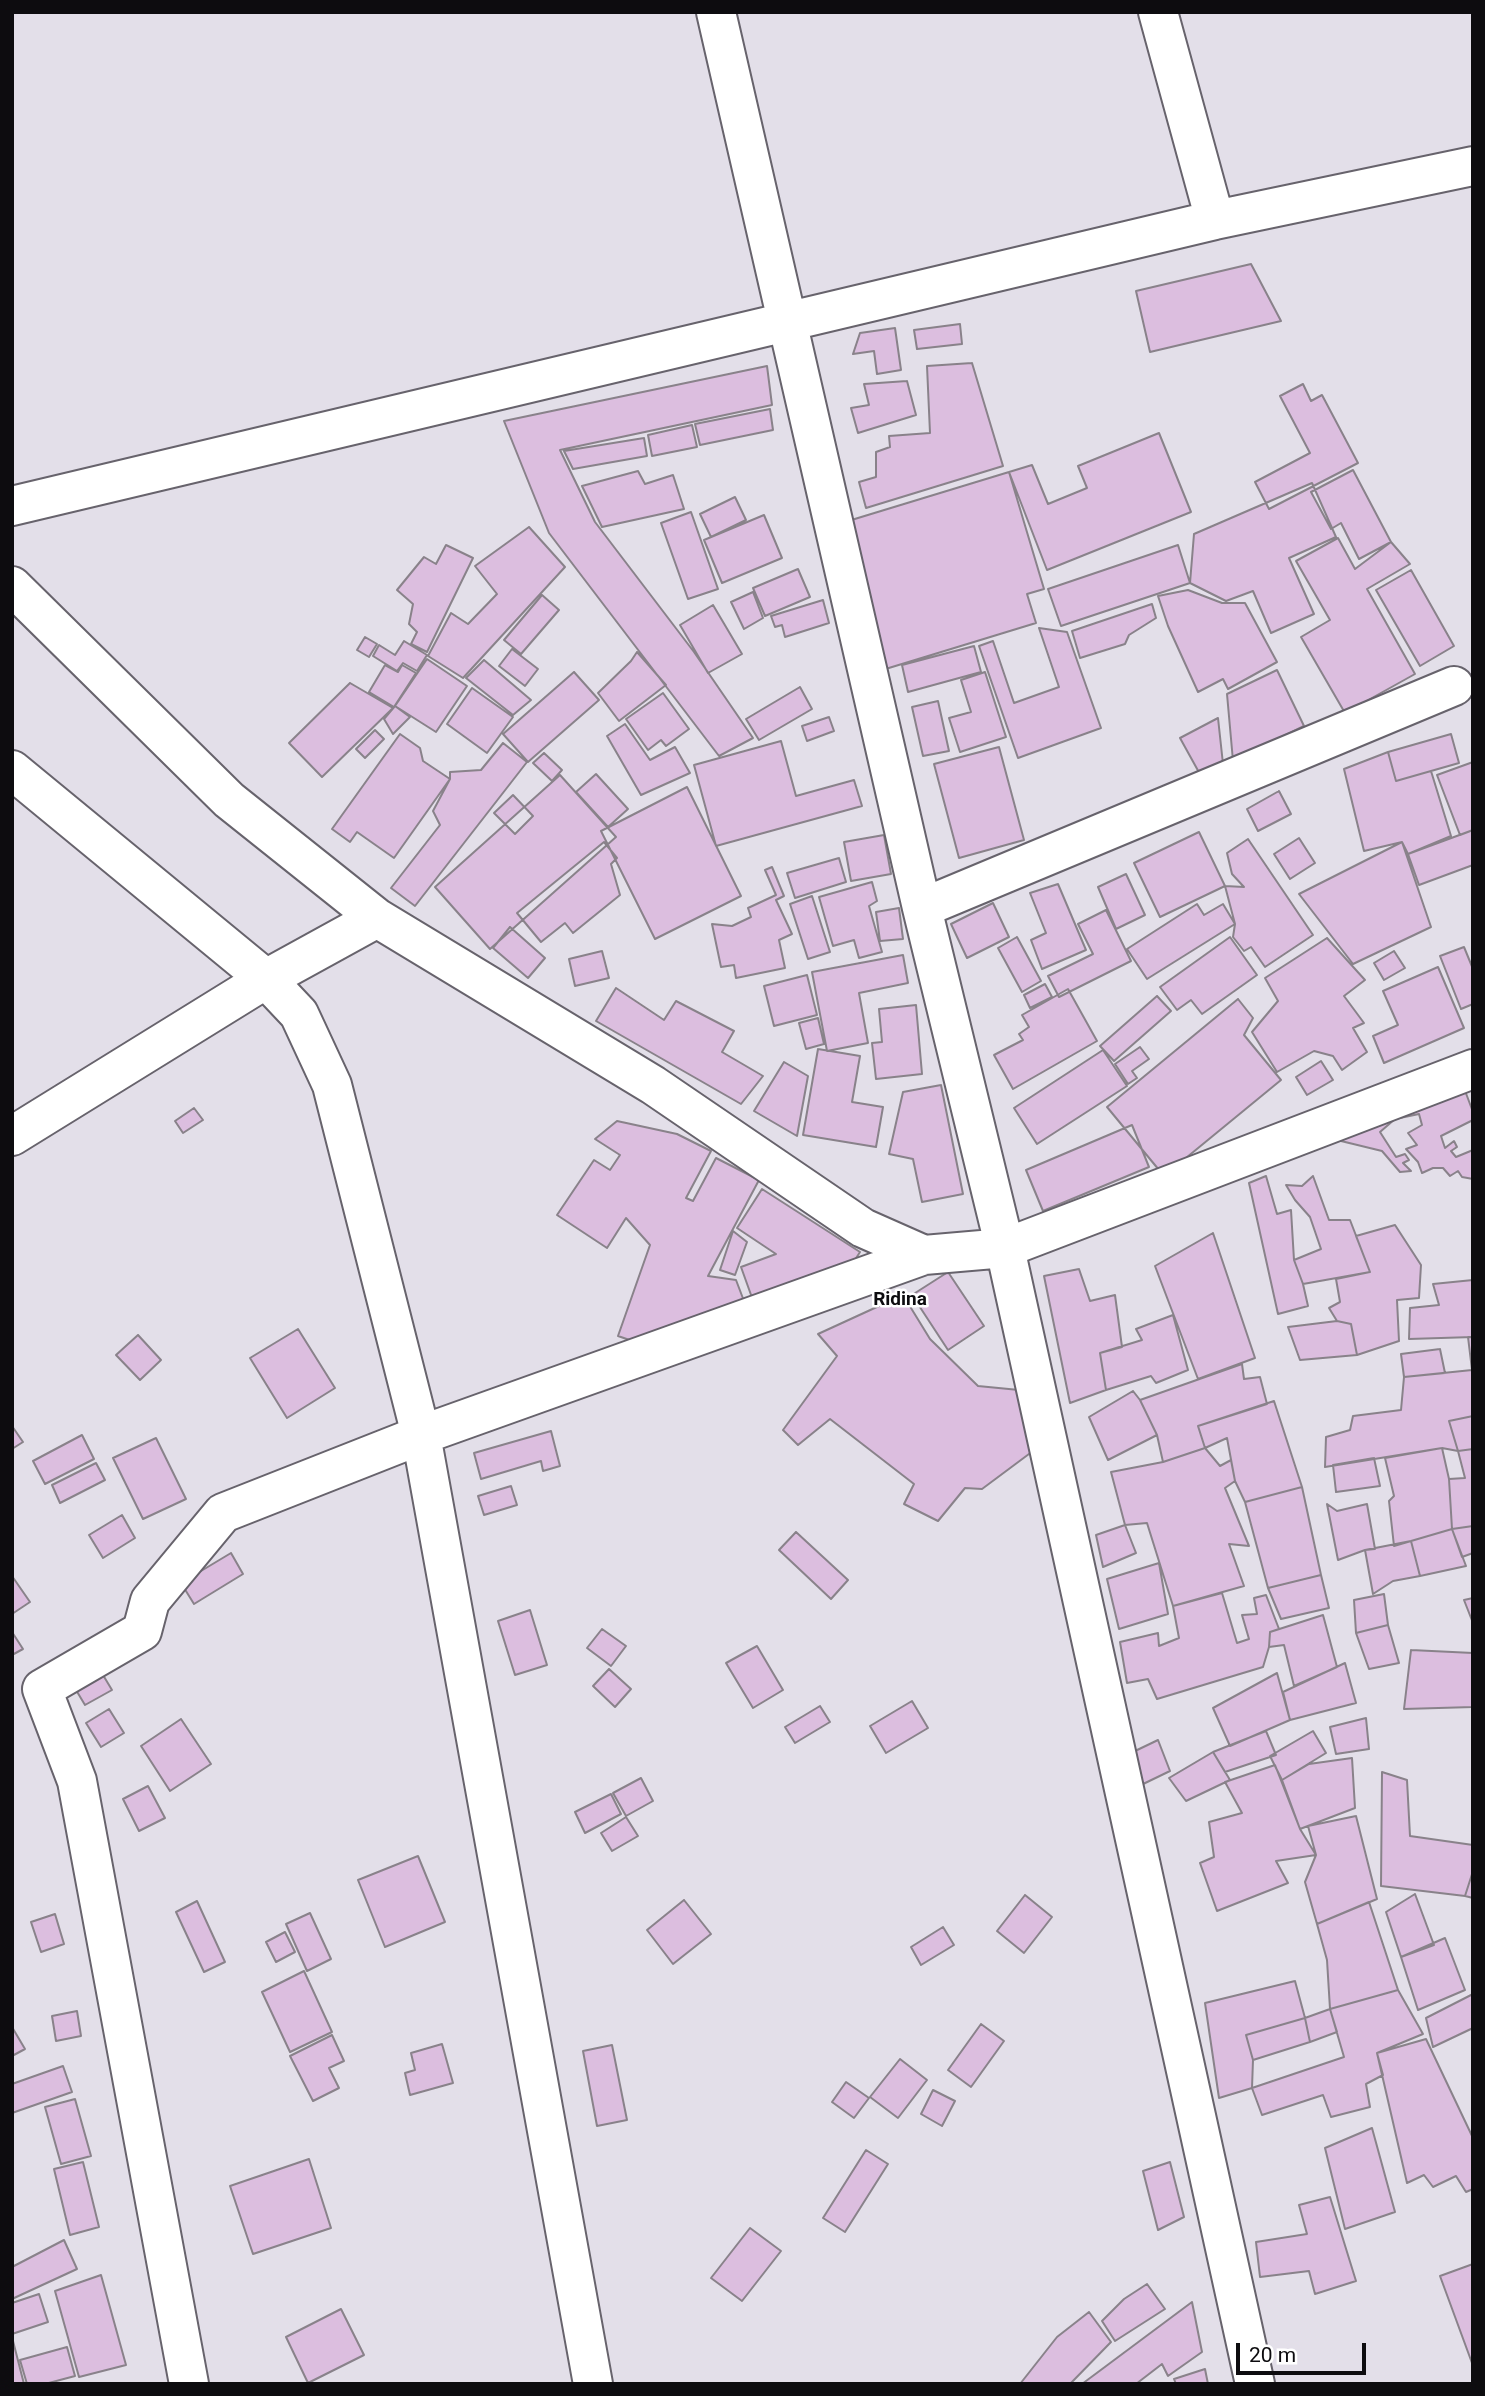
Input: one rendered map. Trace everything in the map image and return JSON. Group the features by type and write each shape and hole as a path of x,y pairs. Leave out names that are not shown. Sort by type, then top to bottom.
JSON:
{"street":[{"path":"716,12 922,908 1005,1248 1255,2384"},
{"path":"1158,12 1215,220"},
{"path":"12,506 1215,220 1473,166"},
{"path":"12,586 229,800 377,918 653,1085 863,1227 925,1255"},
{"path":"922,908 1454,686"},
{"path":"12,770 266,979 299,1014 332,1085 421,1435 593,2384"},
{"path":"12,1136 266,979 377,918"},
{"path":"189,2384 77,1781 42,1689 142,1631 149,1601 223,1513 421,1435 925,1255 1005,1248 1473,1069"}],"building":[{"path":"1251,264 1281,321 1150,352 1136,291"},
{"path":"960,324 962,344 917,349 914,330"},
{"path":"895,328 901,370 877,374 874,351 853,354 860,333"},
{"path":"972,363 1003,466 866,508 859,482 876,477 876,452 890,447 889,436 930,433 927,366"},
{"path":"767,366 772,405 560,450 595,522 694,652 753,738 719,756 549,533 504,421"},
{"path":"907,381 916,415 858,433 851,408 869,405 864,384"},
{"path":"1303,384 1311,401 1322,395 1358,463 1269,509 1255,482 1310,453 1280,396"},
{"path":"770,409 773,430 700,445 695,424"},
{"path":"692,425 697,447 652,456 648,435"},
{"path":"1159,433 1191,512 1047,570 1009,472 1032,465 1048,504 1087,488 1078,466"},
{"path":"644,438 647,456 573,469 564,451"},
{"path":"1353,470 1391,542 1359,559 1341,523 1331,529 1311,492"},
{"path":"638,471 645,484 673,475 684,509 602,527 582,486"},
{"path":"1009,472 1044,589 1027,594 1036,623 879,671 835,525"},
{"path":"1312,483 1336,537 1289,558 1314,614 1271,633 1253,591 1226,601 1190,583 1194,534"},
{"path":"735,497 746,520 711,537 700,514"},
{"path":"691,512 718,589 688,599 661,523"},
{"path":"764,515 782,558 722,583 704,540"},
{"path":"529,527 565,567 463,678 428,656 451,613 468,624 497,594 475,566"},
{"path":"1338,538 1355,569 1391,542 1410,564 1367,589 1415,674 1345,713 1301,637 1330,620 1296,561"},
{"path":"446,545 473,558 427,652 411,644 417,632 409,624 413,604 397,590 424,557 436,564"},
{"path":"1178,545 1190,583 1061,626 1048,589"},
{"path":"798,569 810,597 765,616 753,588"},
{"path":"1411,570 1454,646 1420,666 1376,590"},
{"path":"1188,590 1222,603 1245,603 1277,662 1228,689 1223,679 1198,692 1168,626 1158,596"},
{"path":"753,592 763,618 744,629 731,602"},
{"path":"542,595 559,610 521,654 504,640"},
{"path":"823,600 829,623 785,637 782,625 775,627 771,616"},
{"path":"1152,604 1156,618 1129,635 1125,644 1080,658 1072,631"},
{"path":"713,605 742,654 708,673 680,625"},
{"path":"1039,628 1067,632 1101,728 1018,758 979,646 993,641 1014,703 1059,687"},
{"path":"365,637 377,644 369,657 357,650"},
{"path":"404,641 427,655 417,671 403,663 397,671 373,656 379,645 395,655"},
{"path":"974,646 981,672 908,692 902,665"},
{"path":"512,649 538,669 525,686 499,666"},
{"path":"637,652 666,685 619,721 598,693"},
{"path":"427,659 467,686 436,732 395,706"},
{"path":"484,660 531,700 513,715 466,678"},
{"path":"385,665 398,672 402,665 416,673 394,707 369,692"},
{"path":"1277,670 1304,726 1233,761 1227,694"},
{"path":"574,672 599,700 528,762 503,734"},
{"path":"985,672 1006,737 960,752 949,718 971,712 961,680"},
{"path":"350,683 393,708 322,777 289,743"},
{"path":"800,687 812,709 759,740 746,719"},
{"path":"472,688 513,717 487,753 447,724"},
{"path":"663,693 689,729 666,746 661,740 648,750 626,719"},
{"path":"938,701 949,751 923,756 912,707"},
{"path":"395,706 410,717 393,734 384,719"},
{"path":"829,717 834,731 807,741 802,726"},
{"path":"1218,718 1223,764 1201,776 1180,738"},
{"path":"625,724 650,760 675,747 690,773 641,795 607,736"},
{"path":"375,730 384,739 365,758 356,749"},
{"path":"400,734 420,748 423,761 450,779 394,858 357,832 350,842 332,829"},
{"path":"1451,734 1459,763 1396,781 1388,752"},
{"path":"781,741 796,796 854,780 862,806 716,846 694,765"},
{"path":"503,743 527,762 415,906 391,888 440,825 433,811 450,779 450,772 481,770"},
{"path":"999,747 1024,840 959,858 934,764"},
{"path":"1388,752 1396,781 1431,771 1451,836 1408,854 1402,842 1364,851 1344,769"},
{"path":"544,753 562,770 552,781 533,763"},
{"path":"1473,762 1473,830 1460,835 1437,775"},
{"path":"596,774 628,809 608,827 576,792"},
{"path":"560,775 616,837 490,949 435,887"},
{"path":"687,787 741,896 655,939 601,831"},
{"path":"1279,791 1291,814 1258,831 1247,809"},
{"path":"513,795 533,816 515,834 494,813"},
{"path":"1473,830 1473,865 1419,885 1408,854"},
{"path":"1199,832 1225,886 1160,917 1134,863"},
{"path":"884,835 891,874 851,881 844,842"},
{"path":"1299,838 1315,863 1290,879 1274,854"},
{"path":"1248,839 1313,935 1265,967 1251,947 1244,951 1233,937 1235,924 1225,886 1244,887 1232,874 1227,853"},
{"path":"604,842 617,858 611,864 620,895 573,933 565,923 541,942 517,913"},
{"path":"1402,842 1431,927 1353,964 1299,894"},
{"path":"839,858 846,882 795,898 787,873"},
{"path":"772,867 784,896 776,900 792,934 779,940 785,968 736,978 734,965 721,967 712,924 732,926 751,917 748,908 776,895 765,870"},
{"path":"1126,874 1145,915 1116,929 1098,887"},
{"path":"872,882 877,901 869,906 882,952 859,958 854,940 833,946 819,897"},
{"path":"1058,884 1086,950 1042,969 1031,940 1046,933 1030,893"},
{"path":"812,896 830,952 808,959 790,904"},
{"path":"993,903 1009,937 967,958 951,924"},
{"path":"1197,904 1204,915 1223,904 1235,924 1147,979 1127,949"},
{"path":"899,908 903,939 880,941 876,912"},
{"path":"1106,910 1131,961 1059,997 1048,976 1093,954 1078,924"},
{"path":"510,927 545,958 528,978 493,948"},
{"path":"1017,937 1041,981 1022,992 998,948"},
{"path":"1230,937 1257,975 1202,1014 1191,1000 1177,1010 1160,987"},
{"path":"1327,938 1365,980 1344,996 1364,1023 1353,1028 1367,1052 1342,1070 1333,1056 1314,1051 1277,1072 1252,1032 1278,1001 1265,978"},
{"path":"1464,947 1473,969 1473,1004 1461,1009 1440,956"},
{"path":"602,951 609,978 575,986 569,959"},
{"path":"1394,951 1405,968 1384,980 1374,963"},
{"path":"903,955 908,983 859,993 868,1043 827,1051 812,972"},
{"path":"1438,967 1464,1028 1384,1063 1373,1036 1398,1025 1383,991"},
{"path":"807,975 817,1015 774,1026 764,986"},
{"path":"1045,984 1052,997 1030,1008 1024,995"},
{"path":"616,988 664,1020 676,1001 734,1031 722,1052 763,1076 741,1104 596,1021"},
{"path":"1068,989 1097,1041 1013,1089 994,1055 1023,1040 1019,1034 1029,1027 1022,1015"},
{"path":"1157,996 1171,1011 1114,1061 1100,1046"},
{"path":"1238,999 1253,1018 1244,1035 1281,1080 1164,1176 1107,1107"},
{"path":"916,1005 922,1074 876,1079 872,1043 882,1042 879,1009"},
{"path":"818,1018 824,1044 806,1049 799,1023"},
{"path":"1140,1047 1149,1059 1132,1071 1137,1078 1128,1084 1115,1064"},
{"path":"818,1049 860,1056 852,1102 883,1107 876,1147 803,1135"},
{"path":"1103,1050 1127,1086 1037,1144 1014,1108"},
{"path":"1321,1061 1333,1080 1307,1095 1296,1077"},
{"path":"784,1062 808,1076 797,1136 754,1111"},
{"path":"941,1085 963,1194 922,1202 913,1159 889,1154 903,1092"},
{"path":"1464,1088 1473,1112 1473,1120 1441,1136 1445,1148 1454,1141 1457,1147 1451,1151 1456,1157 1473,1150 1473,1179 1462,1177 1458,1171 1450,1176 1443,1168 1433,1168 1422,1173 1418,1162 1406,1149 1417,1145 1408,1133 1422,1125 1419,1114 1395,1119 1380,1132 1396,1157 1405,1154 1409,1160 1403,1163 1411,1171 1400,1172 1382,1151 1341,1141 1335,1135"},
{"path":"194,1108 203,1120 183,1133 175,1121"},
{"path":"617,1121 677,1134 711,1151 686,1198 693,1201 716,1158 759,1180 708,1276 736,1280 747,1309 647,1346 618,1336 650,1245 626,1218 607,1248 557,1215 594,1160 610,1170 620,1155 595,1139"},
{"path":"1132,1125 1149,1167 1043,1211 1026,1170"},
{"path":"1266,1176 1277,1214 1291,1210 1294,1260 1308,1306 1278,1314 1249,1183"},
{"path":"1313,1176 1329,1220 1350,1220 1370,1272 1303,1284 1294,1260 1321,1249 1310,1217 1286,1185 1302,1186"},
{"path":"762,1189 860,1252 846,1274 755,1306 741,1267 776,1254 737,1228"},
{"path":"1395,1225 1421,1265 1419,1298 1397,1300 1399,1341 1357,1355 1351,1324 1337,1321 1329,1308 1340,1302 1336,1279 1370,1272 1356,1236"},
{"path":"733,1231 747,1242 735,1275 720,1270"},
{"path":"1213,1233 1255,1358 1198,1379 1155,1266"},
{"path":"1079,1269 1090,1301 1115,1295 1122,1347 1100,1353 1106,1390 1070,1403 1044,1276"},
{"path":"948,1272 984,1326 948,1350 912,1295"},
{"path":"1473,1280 1473,1337 1409,1339 1410,1308 1439,1305 1433,1284"},
{"path":"903,1295 930,1339 978,1386 1019,1390 1033,1451 982,1489 965,1488 938,1521 904,1504 914,1484 830,1419 798,1445 783,1430 837,1356 818,1334"},
{"path":"1173,1315 1188,1370 1156,1383 1151,1376 1106,1390 1100,1353 1142,1340 1136,1329"},
{"path":"1337,1321 1351,1324 1357,1355 1300,1360 1288,1327"},
{"path":"298,1329 335,1388 287,1418 250,1358"},
{"path":"138,1335 161,1360 140,1380 116,1355"},
{"path":"1468,1337 1473,1337 1473,1370 1472,1370"},
{"path":"1440,1349 1445,1373 1404,1377 1401,1354"},
{"path":"1242,1364 1244,1379 1260,1377 1267,1404 1198,1426 1205,1448 1163,1462 1157,1435 1140,1400"},
{"path":"1472,1370 1473,1416 1449,1421 1458,1451 1442,1448 1325,1467 1326,1437 1350,1430 1353,1416 1401,1410 1404,1377"},
{"path":"1133,1391 1157,1435 1108,1460 1089,1417"},
{"path":"1274,1401 1302,1487 1245,1502 1235,1481 1227,1438 1205,1448 1198,1426"},
{"path":"1473,1416 1473,1449 1458,1451 1449,1421"},
{"path":"12,1426 23,1442 12,1449"},
{"path":"551,1431 560,1466 543,1471 541,1461 481,1479 474,1453"},
{"path":"82,1435 94,1459 45,1484 33,1461"},
{"path":"156,1438 186,1499 143,1519 113,1458"},
{"path":"1205,1448 1220,1466 1231,1460 1235,1481 1225,1488 1249,1546 1229,1544 1244,1586 1173,1606 1147,1523 1125,1525 1111,1472 1163,1462"},
{"path":"1442,1448 1449,1479 1452,1529 1394,1546 1389,1501 1394,1496 1385,1458"},
{"path":"1473,1449 1473,1526 1452,1529 1449,1479 1465,1478 1458,1451"},
{"path":"1374,1458 1380,1486 1336,1492 1333,1465"},
{"path":"96,1463 105,1480 60,1503 52,1485"},
{"path":"511,1486 517,1505 484,1515 478,1496"},
{"path":"1302,1487 1321,1575 1268,1588 1245,1502"},
{"path":"1327,1504 1337,1511 1367,1504 1375,1549 1338,1560"},
{"path":"122,1515 135,1538 103,1558 89,1535"},
{"path":"1125,1525 1136,1553 1103,1567 1096,1535"},
{"path":"1473,1526 1473,1553 1462,1557 1452,1529"},
{"path":"1452,1529 1466,1566 1420,1576 1411,1541"},
{"path":"796,1532 848,1580 831,1599 779,1550"},
{"path":"1411,1541 1420,1576 1393,1581 1373,1594 1365,1550"},
{"path":"231,1553 243,1574 194,1604 181,1583"},
{"path":"1159,1563 1168,1614 1119,1629 1107,1579"},
{"path":"1321,1575 1329,1608 1281,1619 1268,1588"},
{"path":"12,1576 30,1602 12,1614"},
{"path":"1222,1593 1237,1643 1249,1639 1242,1615 1257,1614 1254,1598 1266,1595 1279,1629 1270,1632 1263,1667 1157,1699 1148,1679 1127,1683 1120,1642 1158,1633 1159,1646 1179,1638 1173,1606"},
{"path":"1384,1594 1388,1625 1356,1633 1354,1600"},
{"path":"1473,1598 1473,1623 1464,1600"},
{"path":"530,1610 547,1665 515,1675 498,1621"},
{"path":"1323,1615 1337,1667 1294,1686 1284,1645 1269,1647 1270,1632"},
{"path":"1388,1625 1399,1663 1369,1669 1356,1633"},
{"path":"602,1629 626,1646 611,1666 587,1648"},
{"path":"12,1632 23,1649 12,1655"},
{"path":"757,1646 783,1690 753,1708 726,1663"},
{"path":"1411,1650 1473,1653 1473,1707 1404,1709"},
{"path":"1345,1663 1356,1703 1290,1720 1283,1692"},
{"path":"97,1665 112,1690 85,1705 70,1680"},
{"path":"609,1669 631,1689 615,1707 593,1686"},
{"path":"1277,1673 1290,1720 1230,1746 1213,1708"},
{"path":"912,1701 928,1728 886,1753 870,1726"},
{"path":"820,1706 830,1722 795,1743 785,1727"},
{"path":"109,1709 124,1733 101,1747 86,1723"},
{"path":"1366,1718 1369,1749 1336,1754 1330,1727"},
{"path":"181,1719 211,1764 170,1791 141,1746"},
{"path":"1266,1731 1276,1755 1225,1772 1213,1752"},
{"path":"1313,1731 1326,1753 1282,1780 1270,1756"},
{"path":"1158,1740 1170,1771 1139,1786 1133,1752"},
{"path":"1213,1752 1230,1780 1186,1801 1169,1778"},
{"path":"1352,1758 1355,1808 1300,1829 1282,1780 1309,1764"},
{"path":"1275,1765 1300,1829 1316,1855 1276,1861 1288,1883 1217,1911 1200,1863 1214,1857 1209,1822 1242,1813 1225,1782"},
{"path":"1382,1772 1407,1780 1410,1836 1473,1845 1473,1871 1465,1896 1381,1886"},
{"path":"641,1778 653,1801 626,1816 613,1793"},
{"path":"148,1786 165,1818 139,1831 123,1799"},
{"path":"611,1794 621,1814 585,1833 575,1812"},
{"path":"1356,1816 1377,1899 1317,1924 1305,1882 1316,1855 1308,1826"},
{"path":"626,1817 638,1836 612,1851 601,1833"},
{"path":"418,1856 445,1922 385,1947 358,1880"},
{"path":"1473,1871 1473,1898 1465,1896"},
{"path":"1415,1894 1434,1945 1401,1957 1386,1912"},
{"path":"1025,1895 1052,1917 1024,1953 997,1931"},
{"path":"684,1900 711,1934 673,1964 647,1930"},
{"path":"197,1901 225,1962 204,1972 176,1912"},
{"path":"1369,1902 1398,1990 1330,2009 1327,1960 1317,1924"},
{"path":"310,1913 331,1959 307,1971 286,1924"},
{"path":"55,1914 64,1944 41,1952 31,1922"},
{"path":"943,1927 954,1945 921,1965 911,1947"},
{"path":"285,1932 295,1952 276,1962 266,1942"},
{"path":"1445,1938 1465,1990 1418,2010 1401,1957"},
{"path":"304,1971 332,2032 290,2052 262,1992"},
{"path":"1295,1981 1305,2018 1246,2035 1253,2060 1252,2088 1219,2098 1205,2003"},
{"path":"1398,1990 1423,2034 1377,2053 1383,2075 1366,2084 1370,2107 1331,2117 1323,2095 1262,2115 1252,2088 1344,2057 1330,2009"},
{"path":"1473,1994 1473,2028 1433,2047 1426,2018"},
{"path":"1330,2009 1337,2032 1310,2042 1305,2018"},
{"path":"77,2011 81,2036 56,2041 52,2016"},
{"path":"1305,2018 1310,2042 1253,2060 1246,2035"},
{"path":"981,2024 1004,2041 971,2087 948,2070"},
{"path":"12,2027 25,2049 12,2056"},
{"path":"332,2035 344,2061 329,2068 339,2088 313,2101 290,2056"},
{"path":"1426,2039 1473,2138 1473,2189 1466,2192 1456,2176 1433,2187 1424,2175 1407,2183 1377,2053"},
{"path":"442,2044 453,2083 410,2095 405,2073 415,2070 411,2053"},
{"path":"612,2045 627,2120 597,2126 583,2051"},
{"path":"900,2059 927,2080 898,2118 870,2097"},
{"path":"63,2066 72,2092 12,2113 12,2084"},
{"path":"846,2082 869,2098 854,2118 832,2102"},
{"path":"933,2090 955,2101 942,2126 921,2114"},
{"path":"75,2099 91,2156 61,2164 45,2107"},
{"path":"1372,2128 1395,2212 1345,2229 1325,2148"},
{"path":"866,2150 888,2164 845,2232 823,2218"},
{"path":"309,2159 331,2228 253,2254 230,2186"},
{"path":"83,2162 99,2227 70,2235 54,2169"},
{"path":"1170,2162 1184,2217 1158,2230 1143,2171"},
{"path":"1330,2197 1356,2281 1315,2294 1309,2271 1260,2277 1256,2242 1307,2234 1299,2205"},
{"path":"750,2228 781,2251 742,2301 711,2278"},
{"path":"64,2240 77,2269 12,2299 12,2267"},
{"path":"1473,2264 1473,2363 1472,2363 1440,2276"},
{"path":"101,2275 126,2365 79,2377 55,2291"},
{"path":"1147,2284 1165,2309 1115,2341 1102,2321 1124,2299"},
{"path":"39,2294 48,2322 12,2334 12,2303"},
{"path":"1192,2302 1202,2352 1168,2376 1162,2364 1136,2384 1082,2384"},
{"path":"341,2309 364,2355 308,2383 286,2337"},
{"path":"1089,2312 1111,2342 1070,2384 1020,2384 1057,2337"},
{"path":"13,2341 24,2384 12,2384"},
{"path":"67,2347 75,2376 45,2384 27,2384 20,2360"},
{"path":"1205,2369 1208,2384 1176,2384 1174,2379"}],"district":[{"name":"Ridina","path":"900,1300"}]}
